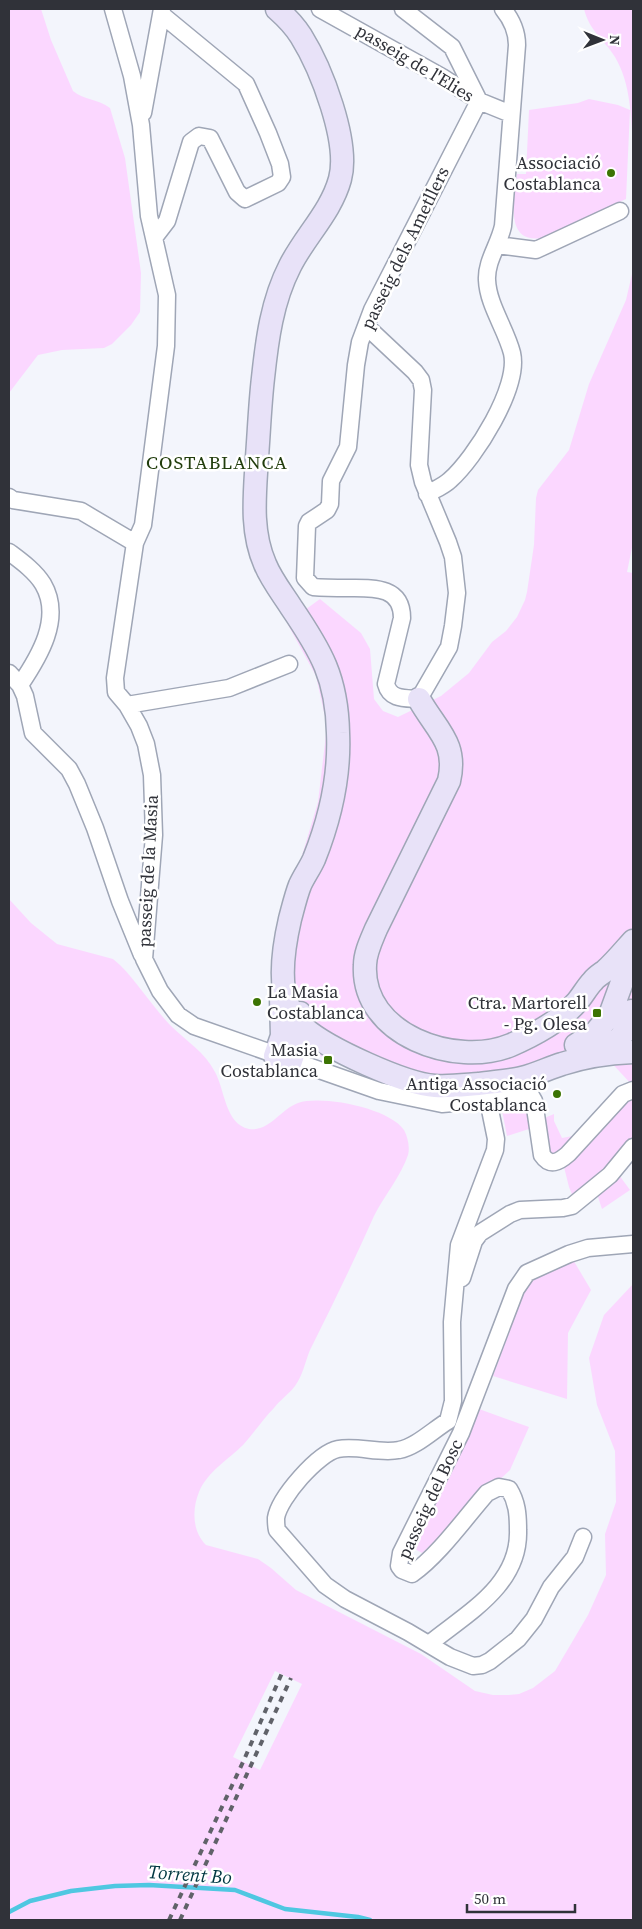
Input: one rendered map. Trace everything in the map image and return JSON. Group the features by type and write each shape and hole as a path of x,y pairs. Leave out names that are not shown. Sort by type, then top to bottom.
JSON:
{"main road":[{"path":"277,9 288,19 301,36 320,74 338,131 342,151 341,175 336,189 326,210 289,268 271,317 263,381 256,491 256,528 264,563 327,665 337,705 338,765 335,790 313,861 300,885 290,919 286,942 291,983 288,1004 288,1045"},
{"path":"419,699 449,746 452,764 449,781 367,950 364,965 368,987 374,1004 381,1015 392,1026 419,1041 454,1051 483,1052 494,1050 522,1040 558,1019 578,1001 593,980 613,977 633,952"},
{"path":"288,1045 336,1048 395,1075 435,1086 522,1078 584,1050 597,1040 630,1043 625,1013 613,977 633,941"},
{"path":"291,983 310,1014 322,1024 351,1040 403,1064 460,1085"},
{"path":"584,1050 596,1032 625,1013"},
{"path":"288,1045 313,1027 351,1040"}],"street":[{"path":"113,9 132,76 141,125"},
{"name":"passeig de l'Elies","path":"320,9 442,77 478,101 512,114"},
{"path":"403,9 452,47 478,101"},
{"path":"427,494 450,481 468,460 497,416 512,380 512,352 491,299 487,281 488,267 501,235 505,213 517,35 509,16 503,9"},
{"path":"141,125 161,11"},
{"path":"154,238 167,221 191,142 199,136 210,138 237,192 245,199 278,183 282,177 280,164 268,133 246,84 161,11"},
{"name":"passeig dels Ametllers","path":"419,699 393,695 388,692 386,684 402,618 402,609 398,601 392,595 374,588 313,587 304,578 307,526 309,522 327,510 330,504 331,480 348,447 356,365 360,342 366,326 376,302 478,101"},
{"name":"passeig de la Masia","path":"141,125 147,199 167,295 166,346 143,525 135,543 115,678 116,692 127,705 139,726 146,744 152,775 154,836 144,959 160,991 178,1015 194,1026 288,1045 378,1091 442,1104 488,1100 526,1092 532,1096 542,1155 545,1160 554,1162 560,1161 568,1154 623,1094 633,1090"},
{"path":"497,246 536,250 620,211"},
{"path":"366,326 415,372 421,380 423,390 419,465 427,494 446,535 453,556 457,593 449,647 419,699"},
{"path":"9,497 13,500 81,511 135,543"},
{"path":"9,552 26,565 42,583 47,593 51,619 46,638 14,679 25,696 33,733 69,769 77,784 95,828 120,901 144,959"},
{"path":"127,705 229,688 289,664"},
{"path":"488,1100 496,1139 495,1150 459,1245 453,1306 452,1400 448,1421 401,1450 348,1448 328,1452 297,1482 278,1512 276,1519 277,1530 325,1585 345,1599 450,1657 473,1666 482,1665 490,1661 518,1639 534,1619 551,1587 575,1557 583,1538"},
{"path":"453,1306 470,1250 480,1233 510,1214 520,1210 572,1206 610,1175 633,1147"},
{"name":"passeig del Bosc","path":"429,1644 485,1600 503,1581 516,1554 518,1541 516,1500 509,1489 499,1487 487,1493 429,1559 412,1574 402,1570 399,1566 401,1553 460,1433 516,1289 526,1273 569,1254 588,1248 633,1244"},
{"path":"448,1421 460,1433"}],"shaded area":[{"path":"9,9 41,9 51,40 73,91 110,108 125,158 141,273 140,312 131,325 112,344 104,348 62,350 38,355 9,393"},
{"path":"584,9 633,9 633,147 629,101 624,78 615,57 590,24"},
{"path":"589,99 618,105 630,110 626,199 541,238 529,238 521,233 516,226 514,205 517,174 526,174 529,110 578,103"},
{"path":"633,253 633,543 627,572 633,573 633,1086 607,1058 401,1085 295,1047 277,1017 272,991 292,889 318,802 327,726 316,676 287,623 320,599 361,633 370,649 374,699 383,711 398,717 441,696 469,673 492,642 506,631 517,617 525,600 534,545 538,490 569,450 589,384 626,300 632,274"},
{"path":"9,899 31,923 57,944 113,959 120,965 170,1025 206,1058 218,1079 230,1114 241,1126 249,1129 263,1127 298,1103 323,1101 354,1105 384,1115 396,1122 407,1136 409,1149 405,1163 374,1216 310,1350 298,1382 243,1445 207,1478 199,1492 194,1513 198,1533 206,1545 258,1559 296,1590 421,1654 475,1691 493,1695 509,1695 519,1694 533,1688 555,1671 588,1615 606,1575 605,1534 616,1502 615,1451 597,1405 589,1358 604,1315 633,1284 633,1920 9,1920","holes":["275,1671 302,1684 260,1770 233,1757"]},
{"path":"633,1096 633,1141 617,1162 573,1197 563,1163 625,1098"},
{"path":"527,1099 532,1128 507,1136 501,1105"},
{"path":"554,1114 554,1121 562,1138 578,1135 552,1156 547,1150 542,1119"},
{"path":"619,1175 630,1190 602,1209 597,1194"},
{"path":"572,1258 591,1290 568,1333 567,1399 493,1376 527,1284"},
{"path":"479,1409 529,1427 510,1470 422,1553 415,1549"}],"waterway":[{"name":"Torrent Bo","path":"9,1912 30,1901 71,1891 115,1886 149,1885 235,1890 285,1909 370,1920"}],"railway":[{"path":"169,1920 243,1762 282,1673"},
{"path":"180,1920 291,1678"}],"place":[{"name":"Associació Costablanca","path":"611,173"},
{"name":"La Masia Costablanca","path":"257,1002"},
{"name":"Ctra. Martorell - Pg. Olesa","path":"597,1013"},
{"name":"Masia Costablanca","path":"328,1060"},
{"name":"Antiga Associació Costablanca","path":"557,1094"}],"district":[{"name":"COSTABLANCA","path":"217,462"}]}
